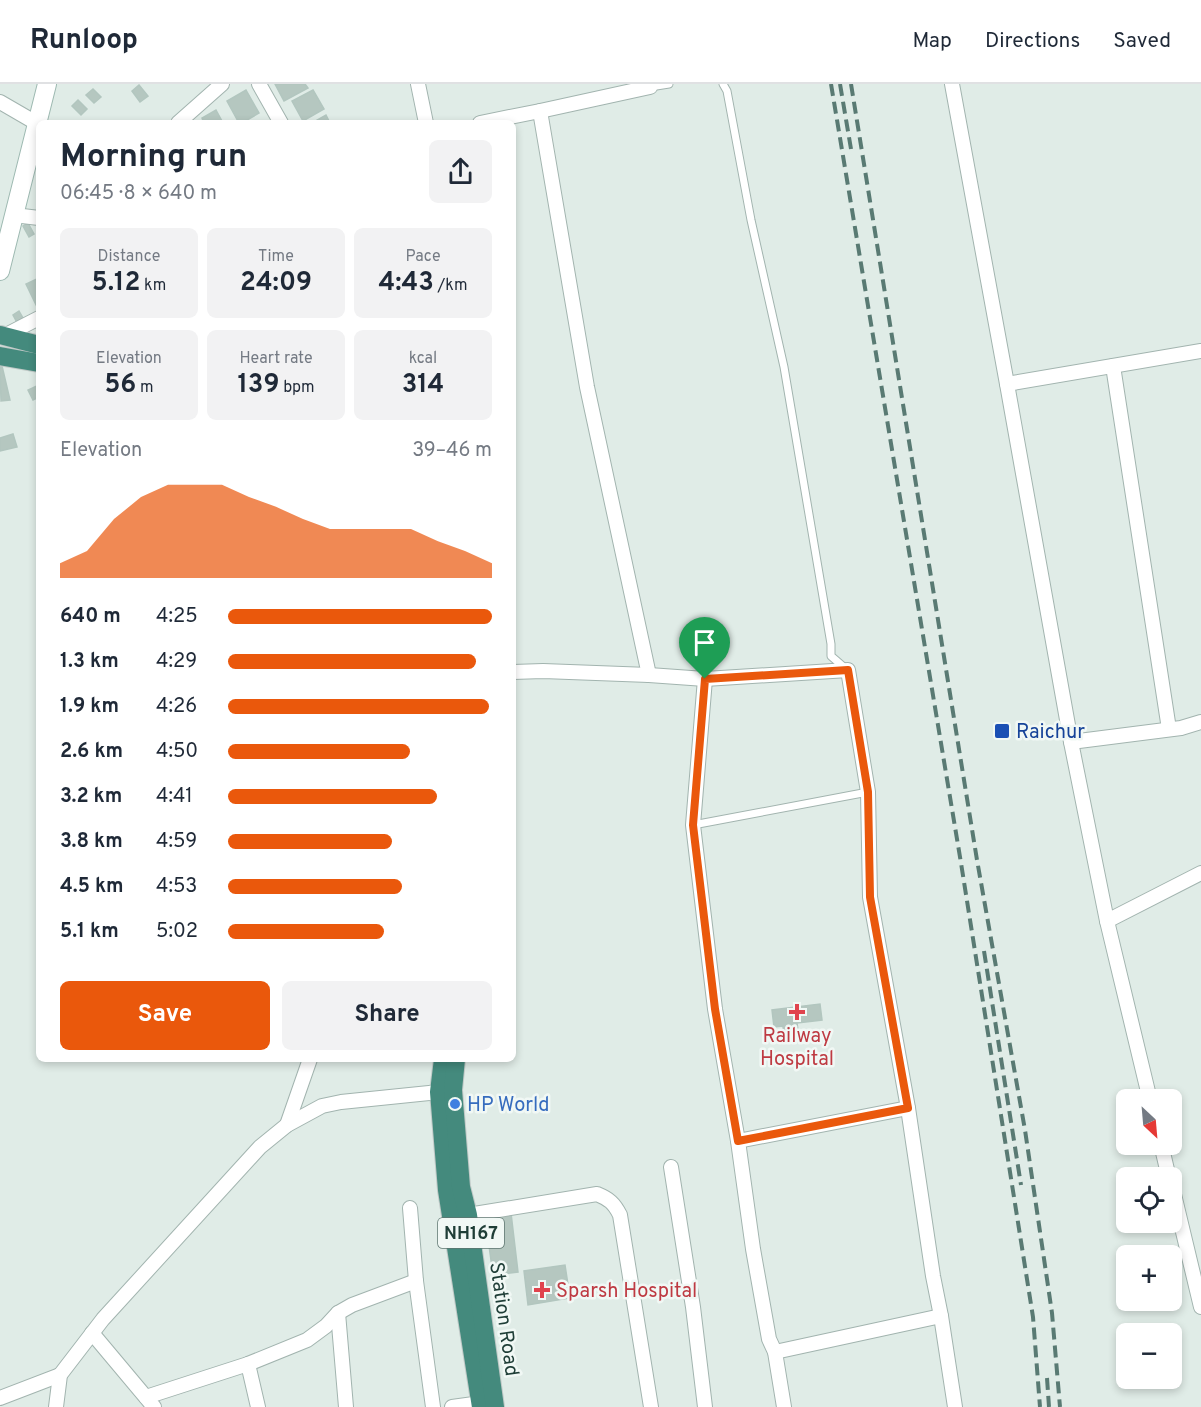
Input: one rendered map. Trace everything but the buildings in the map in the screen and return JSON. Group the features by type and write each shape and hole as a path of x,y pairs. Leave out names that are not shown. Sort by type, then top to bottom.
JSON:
{"highway":[{"path":"2,336 36,344"},
{"path":"0,356 36,362"},
{"name":"Station Road","path":"444,1062 439,1092 447,1190 486,1406"},
{"name":"Station Road","path":"456,1062 453,1090 461,1187 468,1215 486,1406"}],"main road":[{"path":"39,120 47,84"},
{"path":"0,271 36,132"}],"street":[{"path":"181,120 222,84"},
{"path":"259,84 279,120"},
{"path":"418,84 425,120"},
{"path":"952,84 1071,742 1107,921 1147,1089"},
{"path":"495,120 650,85"},
{"path":"0,102 36,123"},
{"path":"540,111 588,387 649,675"},
{"path":"14,214 36,218"},
{"path":"2,336 36,319"},
{"path":"1007,384 1201,351"},
{"path":"1113,366 1169,729"},
{"path":"516,672 543,671 705,679 848,670 868,792 870,897 908,1108 931,1266 955,1407"},
{"path":"705,679 693,825 715,1009 738,1141 755,1260 769,1339 775,1352 784,1407"},
{"path":"1071,742 1181,728 1201,722"},
{"path":"1107,921 1201,873"},
{"path":"287,1125 309,1062"},
{"path":"56,1407 60,1375 92,1333 260,1147 287,1125 322,1106 439,1092"},
{"path":"738,1141 908,1108"},
{"path":"671,1167 693,1307 705,1407"},
{"path":"468,1215 597,1194 608,1198 616,1206 620,1215 651,1407"},
{"path":"410,1208 416,1281 433,1407"},
{"path":"1182,1228 1201,1307"},
{"path":"92,1333 150,1402 307,1340 326,1326 338,1313 351,1305 416,1281"},
{"path":"338,1313 346,1407"},
{"path":"775,1352 941,1316"},
{"path":"248,1364 258,1407"},
{"path":"0,1398 60,1375"},
{"path":"452,1407 486,1406"}],"lane":[{"path":"650,85 669,84"},
{"path":"723,84 727,91 784,367 831,644 831,656 848,670"},
{"path":"693,825 868,792"}],"railway":[{"path":"831,84 961,863 1033,1317 1040,1407"},
{"path":"840,84 851,149"},
{"path":"851,84 977,860 1025,1130 1052,1313 1060,1407"},
{"path":"984,951 1021,1185"},
{"path":"1047,1378 1049,1407"}],"place":[{"name":"Raichur","path":"1002,731"},
{"name":"Railway Hospital","path":"797,1012"},
{"name":"HP World","path":"455,1104"},
{"name":"Sparsh Hospital","path":"542,1290"}],"route":[{"path":"848,670 868,792 870,897 908,1108 738,1141 715,1009 693,825 705,679 848,670"}]}
